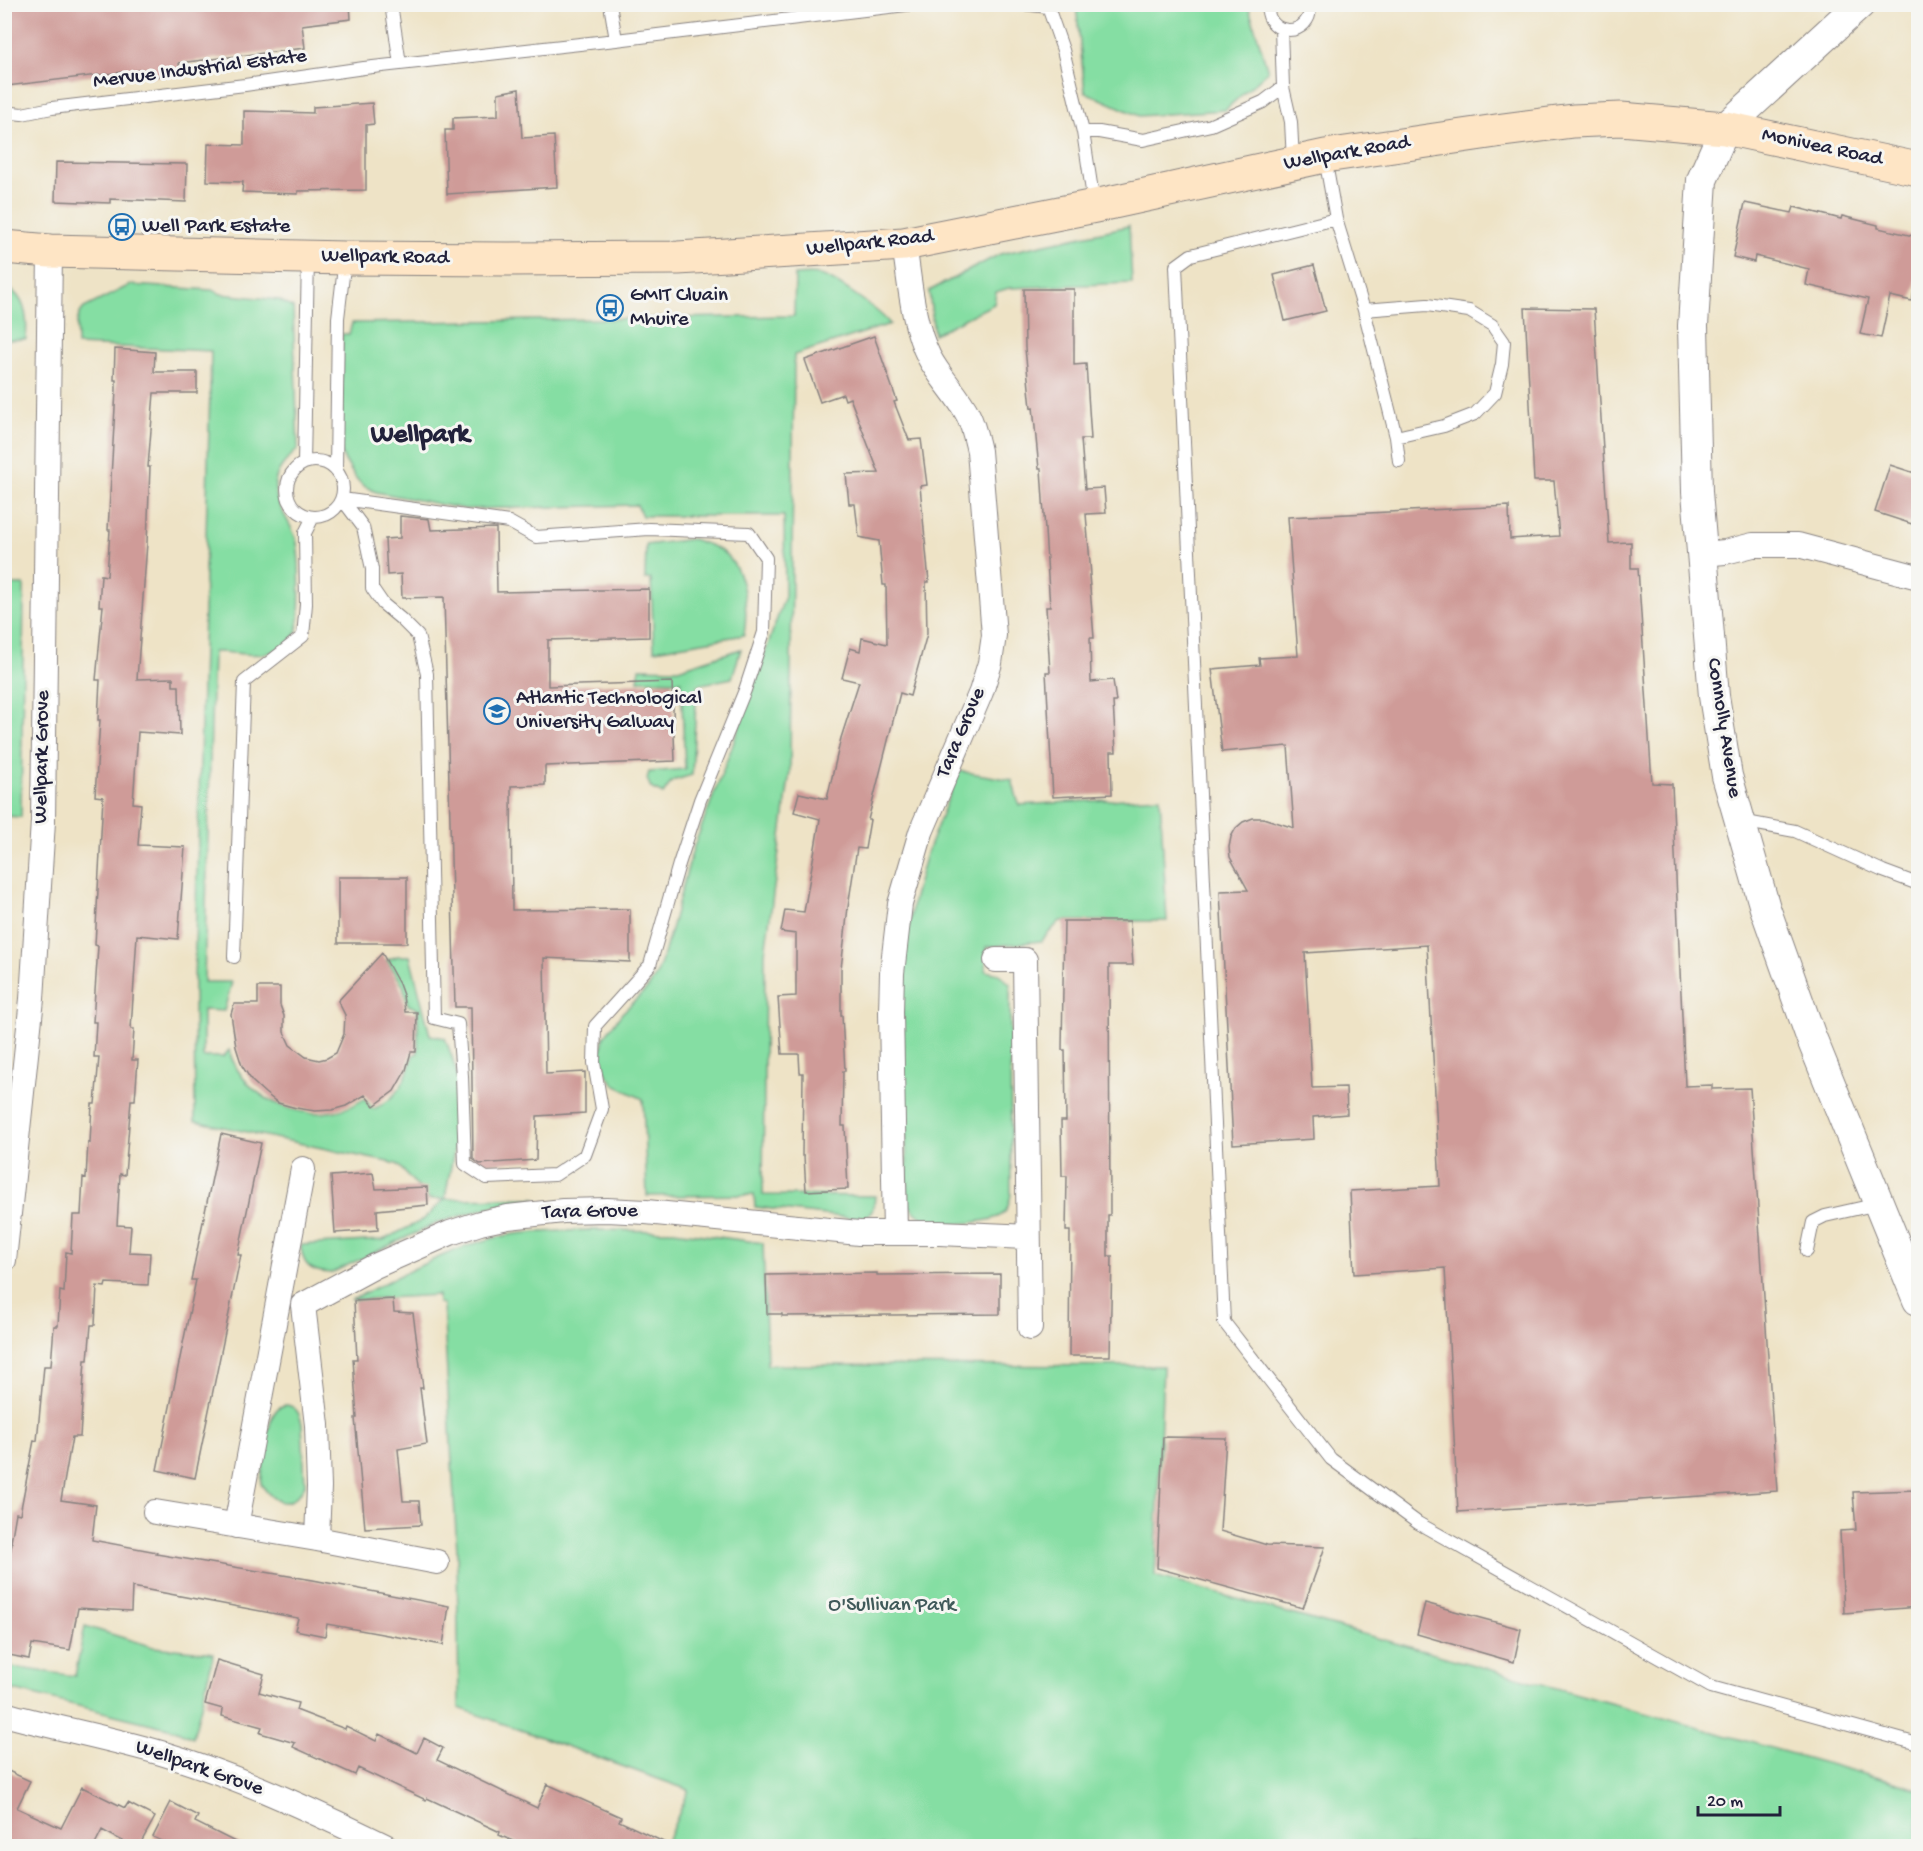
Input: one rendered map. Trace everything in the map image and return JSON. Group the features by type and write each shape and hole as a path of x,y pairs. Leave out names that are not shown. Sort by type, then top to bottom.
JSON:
{"main road":[{"name":"Wellpark Road","path":"4,247 50,251 345,258 519,259 678,258 904,244 1095,206 1293,162 1503,130 1573,121 1621,119 1725,128"},
{"name":"Monivea Road","path":"1725,128 1918,169"}],"street":[{"path":"1725,128 1860,4"},
{"name":"Connolly Avenue","path":"1725,128 1702,180 1693,326 1697,492 1714,696 1727,776 1766,908 1811,1037 1918,1300"},
{"name":"Tara Grove","path":"895,1233 891,992 900,904 921,832 981,692 990,663 994,635 980,451 968,413 939,374 921,336 904,244"},
{"name":"Wellpark Grove","path":"4,1260 32,999 43,821 50,251"},
{"path":"1702,554 1725,552 1753,545 1798,545 1918,577"},
{"path":"996,960 1025,960 1030,1328"},
{"path":"237,1526 303,1169"},
{"name":"Tara Grove","path":"303,1305 375,1266 450,1233 508,1216 607,1210 684,1215 829,1231 1028,1237"},
{"path":"278,1301 303,1305 317,1425 319,1487 317,1539"},
{"path":"154,1512 437,1562"},
{"name":"Wellpark Grove","path":"4,1714 160,1753 193,1764 278,1797 386,1846"}],"lane":[{"path":"391,4 400,64"},
{"path":"610,4 616,40"},
{"name":"Mervue Industrial Estate","path":"4,112 22,114 63,106 400,64 914,4"},
{"path":"1023,4 1048,6 1063,50 1083,132 1095,206"},
{"path":"1268,4 1268,15 1271,21 1281,29 1294,30 1305,24 1311,12 1311,5"},
{"path":"1281,29 1283,87 1291,122 1293,162"},
{"path":"1083,132 1099,132 1143,140 1211,125 1263,102 1283,87"},
{"path":"1325,156 1336,219 1364,310 1396,437 1399,461"},
{"path":"1336,219 1191,255 1176,266 1224,1322 1331,1460 1418,1523 1711,1687 1918,1744"},
{"path":"304,463 308,257"},
{"path":"336,470 338,318 345,258"},
{"path":"1364,310 1427,305 1469,311 1492,325 1504,342 1502,364 1495,393 1475,414 1444,426 1396,437"},
{"path":"318,461 331,465 340,474 344,486 342,499 333,511 320,517 313,517 296,510 287,493 290,475 304,463 318,461"},
{"path":"342,499 509,522 536,537 649,529 749,533 766,558 764,632 746,690 700,800 650,965 596,1026 594,1064 602,1109 585,1155 555,1174 486,1178 465,1164 458,1024 434,1018 427,674 418,636 383,604 372,588 372,569 363,527 342,499"},
{"path":"234,957 244,682 303,636 306,604 305,533 313,517"},
{"path":"1740,821 1795,831 1883,871 1918,884"},
{"path":"1807,1251 1813,1222 1825,1216 1879,1204"}],"green space":[{"path":"1076,5 1248,5 1268,71 1225,110 1139,116 1085,92"},
{"path":"1129,226 1132,283 1009,288 996,292 994,304 934,334 929,291 1000,254"},
{"path":"816,274 826,277 846,288 890,324 794,355 790,771 765,953 763,1195 875,1196 872,1211 868,1216 860,1219 755,1207 754,1195 647,1196 643,1099 616,1086 607,1075 600,1054 604,1037 622,1013 648,988 657,974 665,951 693,849 785,596 784,516 642,516 637,505 465,509 376,492 362,485 341,454 342,334 349,334 352,323 794,316 795,275"},
{"path":"130,285 212,290 221,294 279,300 293,308 298,449 283,464 278,473 275,490 279,504 296,539 300,585 298,624 292,639 268,653 213,652 204,982 232,982 224,1011 203,1010 203,1057 223,1057 229,1050 237,1069 250,1085 266,1098 285,1107 305,1112 326,1113 346,1108 364,1099 373,1109 389,1100 400,1088 413,1055 418,1053 418,1009 408,1005 403,985 387,960 398,956 410,956 430,1035 445,1038 457,1077 458,1126 445,1199 429,1199 397,1164 195,1121 194,983 211,351 77,345 77,321 84,308"},
{"path":"5,287 17,296 24,308 27,324 26,339 5,340"},
{"path":"692,539 722,552 738,572 744,592 746,614 744,635 654,650 651,579 645,579 646,545"},
{"path":"5,585 24,585 21,817 5,816"},
{"path":"741,649 732,678 697,685 692,775 672,781 663,794 651,788 647,779 649,772 685,769 681,681 638,680 640,668 678,669"},
{"path":"959,771 1012,780 1019,805 1160,797 1167,921 1060,921 1041,941 986,947 986,971 999,974 1010,984 1011,1194 1005,1212 1000,1216 971,1223 949,1224 925,1219 908,1203 902,964 914,897 925,857"},
{"path":"537,1198 490,1207 437,1223 331,1273 313,1269 303,1258 301,1245 383,1240 423,1220 445,1199"},
{"name":"O'Sullivan Park","path":"589,1230 674,1231 763,1243 767,1365 1163,1366 1155,1576 1918,1789 1918,1846 665,1846 689,1790 459,1708 457,1551 443,1304 438,1303 438,1295 351,1300 431,1261 473,1244 515,1234"},
{"path":"287,1405 298,1412 302,1424 305,1485 294,1498 283,1502 272,1497 261,1484 272,1417 276,1410"},
{"path":"85,1626 153,1647 214,1653 193,1738 172,1729 5,1688 5,1666 75,1676"}],"building":[{"path":"4,4 350,4 351,19 302,25 305,48 179,63 180,74 149,77 148,69 7,86 4,66"},
{"path":"519,89 522,138 554,136 557,187 447,194 445,130 453,130 453,118 498,116 498,93"},
{"path":"372,103 374,124 366,125 366,190 298,191 298,194 242,192 243,182 207,181 208,144 244,145 244,111 313,113 313,107"},
{"path":"56,162 187,164 186,202 110,199 110,203 55,201"},
{"path":"1745,203 1792,213 1794,207 1841,219 1842,216 1878,225 1878,228 1918,237 1918,272 1912,301 1890,296 1881,338 1860,334 1868,299 1806,285 1809,269 1755,256 1754,262 1733,257"},
{"path":"1314,265 1326,311 1285,321 1274,275"},
{"path":"1024,289 1074,289 1074,365 1086,364 1091,439 1081,439 1085,489 1104,488 1106,513 1086,514 1094,638 1090,638 1091,682 1113,680 1116,702 1113,702 1116,752 1111,752 1112,794 1053,797 1046,672 1050,672 1046,607 1050,607 1041,469 1039,469 1025,348"},
{"path":"1525,308 1594,309 1609,543 1631,542 1631,568 1638,568 1652,783 1672,784 1685,1086 1712,1085 1712,1089 1750,1088 1777,1491 1458,1512 1445,1268 1354,1274 1350,1191 1440,1186 1427,945 1305,953 1312,1088 1346,1087 1347,1114 1313,1117 1314,1139 1233,1144 1220,891 1248,890 1230,857 1229,847 1236,828 1243,822 1253,818 1263,818 1294,828 1288,746 1222,752 1212,669 1260,665 1259,658 1298,656 1288,517 1509,506 1510,539 1559,536 1554,481 1534,481"},
{"path":"874,336 897,401 894,402 909,440 921,439 927,485 920,486 929,582 926,582 927,634 910,696 900,693 868,820 870,820 865,849 857,848 848,907 841,969 841,1015 845,1071 843,1071 842,1126 845,1126 848,1189 806,1191 804,1156 802,1156 803,1073 800,1073 799,1054 782,1054 778,997 796,996 796,934 781,932 785,910 804,912 820,819 794,812 799,793 827,799 841,738 859,682 842,678 850,648 860,651 862,638 887,644 886,585 883,585 879,541 859,537 855,504 849,504 846,474 879,473 850,398 845,400 843,394 820,402 805,360"},
{"path":"115,349 155,352 154,372 197,372 197,393 154,393 148,467 150,467 147,543 137,679 173,678 173,686 179,686 180,735 138,732 133,803 141,804 138,845 185,847 178,939 137,935 131,1029 134,1029 132,1060 138,1060 135,1100 131,1100 125,1175 120,1174 117,1225 131,1226 129,1252 150,1253 148,1285 106,1283 105,1287 97,1286 95,1325 91,1325 88,1360 85,1360 80,1437 72,1437 61,1500 96,1505 92,1540 157,1552 156,1554 313,1580 449,1606 443,1645 327,1624 325,1636 295,1630 298,1618 132,1587 131,1611 78,1608 70,1650 32,1644 29,1659 4,1654 4,1586 11,1542 16,1513 20,1514 34,1440 37,1441 44,1366 51,1366 54,1326 58,1326 60,1291 64,1292 66,1252 71,1253 73,1215 81,1215 83,1177 86,1178 92,1104 95,1104 99,1057 94,1057 96,1022 93,1022 103,797 95,796 100,720 98,720 100,680 96,680 103,606 99,606 101,575 107,576 110,530 108,530 116,390"},
{"path":"1890,465 1918,474 1918,526 1875,512"},
{"path":"400,516 429,519 431,530 496,528 497,592 649,589 649,637 548,640 548,686 672,682 675,761 545,766 545,785 511,786 512,910 630,909 630,962 544,958 546,1074 585,1072 585,1113 537,1116 536,1160 480,1164 473,1159 471,1007 455,1007 444,597 402,598 401,574 387,575 385,539 400,538"},
{"path":"338,877 407,877 407,943 338,943"},
{"path":"1064,921 1130,921 1133,965 1109,965 1110,1215 1108,1215 1108,1256 1112,1256 1110,1356 1069,1356 1070,1231 1066,1231 1067,1176 1062,1176 1061,1121 1066,1121 1065,1050 1062,1050"},
{"path":"382,953 399,984 405,1012 417,1012 416,1052 411,1052 406,1070 394,1091 374,1106 365,1095 346,1106 332,1110 315,1111 278,1103 252,1081 242,1066 236,1047 231,1014 234,1004 258,1004 258,987 280,987 284,1032 290,1045 306,1057 319,1060 327,1058 336,1053 344,1034 345,1015 338,1001"},
{"path":"221,1134 261,1143 238,1255 241,1255 195,1478 157,1470 196,1280 191,1280"},
{"path":"373,1173 376,1189 427,1187 428,1205 377,1210 378,1230 335,1233 331,1176"},
{"path":"877,1273 877,1275 1000,1274 1000,1314 782,1316 782,1314 767,1314 766,1275"},
{"path":"393,1299 394,1312 413,1313 423,1388 420,1388 427,1444 398,1449 403,1501 419,1501 421,1525 365,1528 355,1418 357,1418 353,1359 357,1359 354,1301"},
{"path":"1163,1437 1226,1438 1220,1531 1267,1545 1325,1547 1303,1608 1157,1568"},
{"path":"1918,1490 1918,1607 1844,1613 1840,1531 1856,1530 1853,1492"},
{"path":"1425,1603 1521,1629 1514,1662 1417,1634"},
{"path":"217,1660 264,1674 259,1692 298,1703 296,1710 345,1729 346,1726 376,1741 379,1734 417,1753 424,1738 443,1748 437,1760 537,1808 547,1784 621,1817 619,1821 672,1846 524,1846 499,1835 500,1832 358,1768 355,1775 293,1747 295,1743 260,1733 262,1727 222,1716 223,1709 205,1704"},
{"path":"4,1769 30,1781 17,1808 61,1828 82,1787 125,1808 128,1803 155,1817 139,1846 132,1846 102,1830 95,1844 99,1846 4,1846"},
{"path":"171,1802 198,1816 195,1822 243,1846 173,1846 153,1837"}],"place":[{"name":"Well Park Estate","path":"122,227"},
{"name":"GMIT Cluain Mhuire","path":"610,308"},
{"name":"Atlantic Technological University Galway","path":"497,711"}],"district":[{"name":"Wellpark","path":"420,436"}]}
